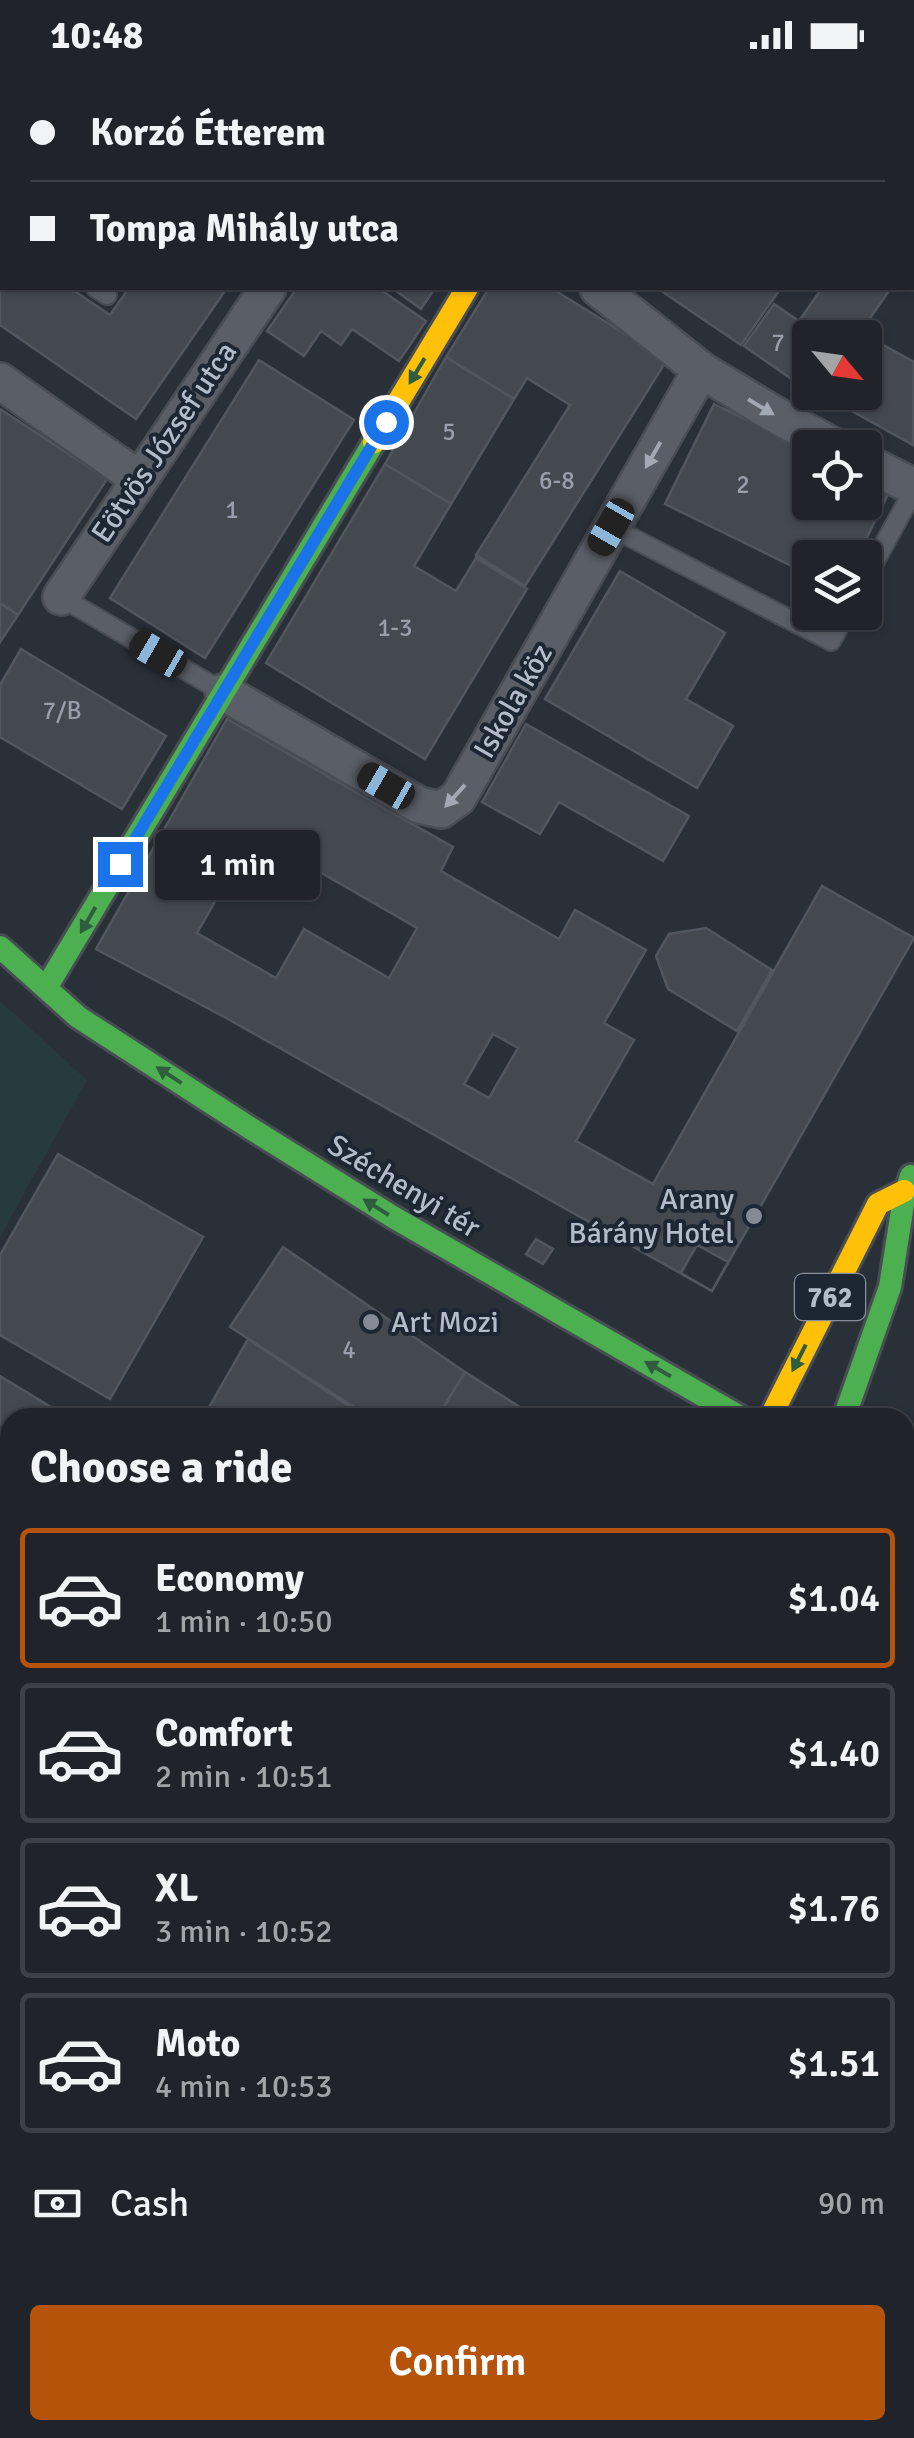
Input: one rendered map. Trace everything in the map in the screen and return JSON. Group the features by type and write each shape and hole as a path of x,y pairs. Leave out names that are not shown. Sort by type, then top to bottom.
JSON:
{"street":[{"name":"Eötvös József utca","path":"61,597 267,290"},
{"path":"46,988 466,290"},
{"path":"601,290 701,370 803,430"},
{"name":"Iskola köz","path":"223,692 419,805 441,810 458,798 701,370"},
{"path":"0,381 139,478"},
{"path":"882,471 914,489"},
{"name":"Széchenyi tér","path":"0,948 78,1016 393,1217 725,1408"},
{"name":"762","path":"775,1408 878,1204 909,1181"},
{"name":"762","path":"848,1408 896,1266 909,1181"}],"lane":[{"path":"882,548 914,489"},
{"path":"611,527 792,621"},
{"path":"61,597 223,692"},
{"path":"810,630 831,641 837,630"}],"green space":[{"path":"0,1001 87,1080 0,1237"}],"building":[{"path":"0,290 73,290 110,315 128,290 226,290 136,419 0,325"},
{"path":"296,290 381,290 426,321 399,361 352,329 341,345 321,331 304,356 267,331"},
{"path":"395,290 434,290 421,309"},
{"path":"488,290 554,290 667,360 525,586 476,555 570,405 527,378 514,399 446,357"},
{"path":"660,290 778,292 741,345"},
{"path":"821,290 890,290 869,320 800,320"},
{"path":"774,304 798,320 792,320 792,379 744,346"},
{"path":"882,344 914,362 913,445 850,410 882,410"},
{"path":"446,357 514,399 451,504 385,464"},
{"path":"259,360 354,420 205,658 110,598"},
{"path":"714,404 792,442 792,520 875,520 866,540 792,540 792,566 665,504"},
{"path":"0,409 107,479 18,615 0,603"},
{"path":"385,464 451,504 414,566 456,591 476,558 527,589 425,759 266,663"},
{"path":"882,486 890,490 882,506"},
{"path":"620,571 725,633 686,699 733,726 697,788 545,699"},
{"path":"0,603 18,615 0,642"},
{"path":"21,649 166,736 122,809 0,737 0,685"},
{"path":"227,719 453,847 441,871 559,939 575,910 646,950 604,1023 634,1040 576,1141 653,1184 822,886 914,938 712,1291 96,949","holes":["254,834 417,928 389,978 304,929 276,978 197,933","493,1034 518,1048 489,1098 464,1084"]},
{"path":"526,724 689,816 663,861 559,802 540,834 482,802"},
{"path":"706,928 772,970 737,1031 668,989 656,956 669,934"},
{"path":"58,1154 203,1237 110,1399 0,1335 0,1255"},
{"path":"536,1239 553,1249 543,1264 526,1254"},
{"path":"697,1245 728,1262 712,1291 681,1273"},
{"path":"283,1247 465,1372 443,1408 356,1408 230,1327"},
{"path":"248,1339 352,1408 209,1408"},
{"path":"465,1372 521,1408 443,1408"},
{"path":"0,1376 53,1408 0,1408"}],"traffic: fast":[{"path":"46,988 374,442"},
{"path":"0,947 78,1017 250,1128 393,1217 725,1408"},
{"path":"848,1408 890,1287 911,1176"}],"traffic: slow":[{"path":"374,442 466,290"},
{"path":"775,1408 878,1204 904,1191"}],"place":[{"name":"Arany Bárány Hotel","path":"754,1216"},
{"name":"Art Mozi","path":"371,1322"}],"route":[{"path":"120,864 386,422"}]}
